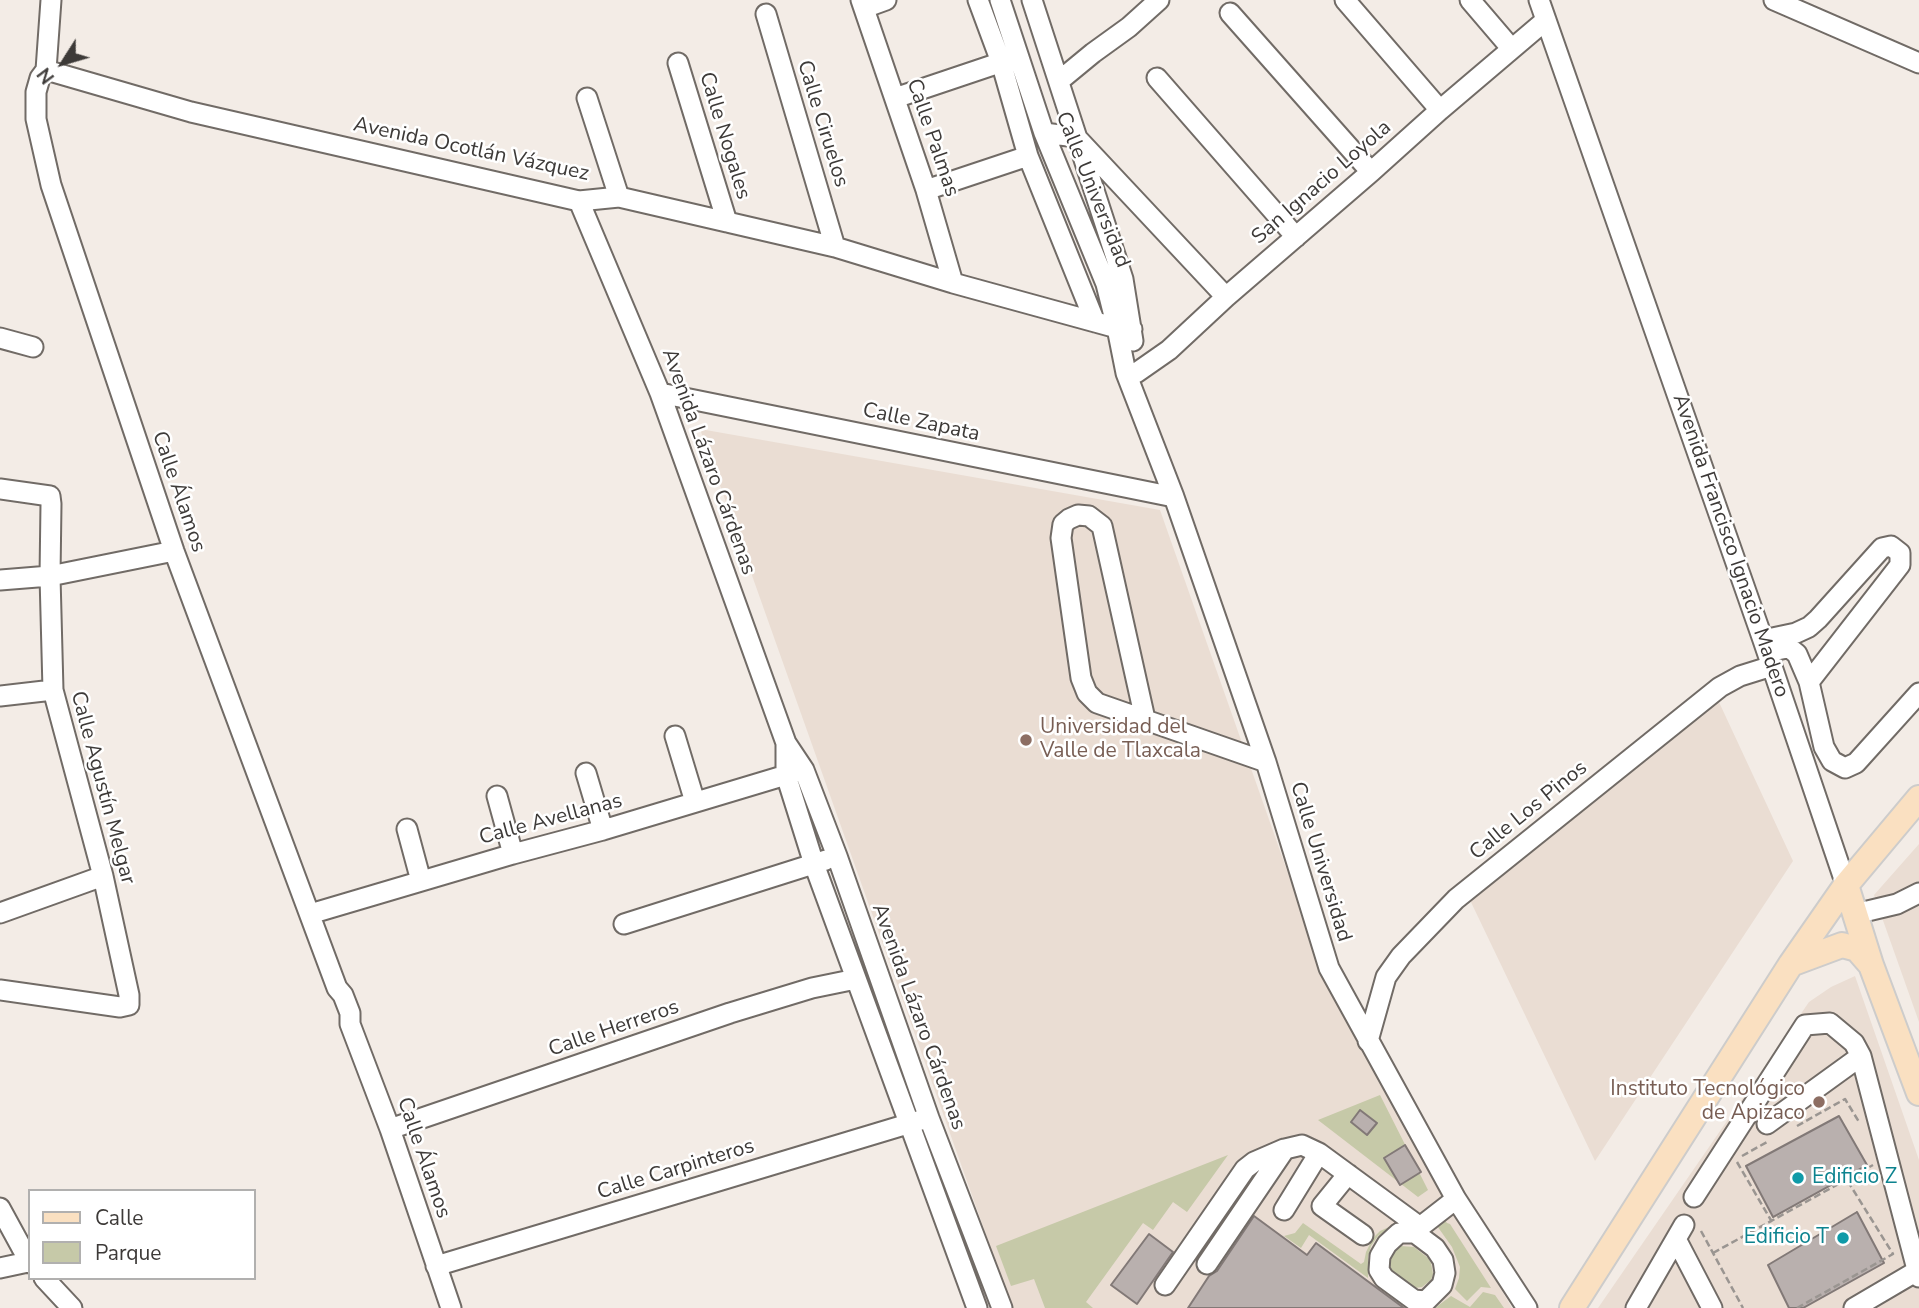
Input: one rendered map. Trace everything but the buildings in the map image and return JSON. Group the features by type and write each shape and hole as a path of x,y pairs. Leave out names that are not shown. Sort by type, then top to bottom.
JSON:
{"main road":[{"path":"1572,1308 1791,964 1846,885 1919,798"},
{"name":"Avenida Francisco Ignacio Madero","path":"1846,885 1871,965 1919,1093"},
{"path":"1791,964 1842,945 1857,949 1871,965"}],"street":[{"name":"Calle Álamos","path":"51,0 46,70 40,78 36,92 36,119 51,185 174,551 337,988 350,1013 350,1024 390,1129 451,1308"},
{"path":"862,4 886,0"},
{"path":"978,0 1010,59 1028,156 1095,322"},
{"name":"Calle Universidad","path":"1000,0 1010,59 1044,133 1125,329"},
{"name":"Calle Universidad","path":"1032,0 1123,279 1125,329 1136,398 1174,498 1266,762 1329,968 1456,1199 1527,1308"},
{"path":"1059,81 1129,27 1158,0"},
{"path":"1345,0 1440,110"},
{"path":"1471,0 1511,48"},
{"name":"Avenida Francisco Ignacio Madero","path":"1539,0 1768,653 1846,885"},
{"path":"1774,0 1919,63"},
{"name":"Calle Palmas","path":"862,4 926,190 953,283"},
{"path":"1230,13 1371,172"},
{"name":"Calle Ciruelos","path":"766,14 835,247"},
{"name":"San Ignacio Loyola","path":"1131,373 1169,350 1226,297 1546,20"},
{"path":"895,98 1010,59"},
{"name":"Calle Nogales","path":"678,63 727,222"},
{"name":"Avenida Ocotlán Vázquez","path":"46,70 191,112 579,201 619,197 835,247 953,283 1125,329"},
{"path":"1157,78 1296,237"},
{"path":"587,98 619,197"},
{"path":"1044,133 1076,137 1226,297"},
{"path":"926,190 1028,156"},
{"name":"Avenida Lázaro Cárdenas","path":"579,201 660,393 786,743 795,772 814,864 909,1124 972,1307"},
{"path":"0,338 33,347"},
{"name":"Calle Zapata","path":"660,393 1174,498"},
{"name":"Calle Agustín Melgar","path":"0,489 50,496 53,691 103,876 129,1005 120,1007 0,990"},
{"path":"1145,719 1102,526 1089,516 1078,515 1063,524 1061,538 1081,678 1087,694 1097,703 1266,762"},
{"name":"Calle Los Pinos","path":"1368,1041 1386,977 1401,956 1456,900 1720,687 1740,676 1796,633 1809,627 1882,548 1891,546 1900,554 1900,565 1809,682"},
{"path":"0,580 50,576 174,551"},
{"path":"1768,653 1787,648 1797,654 1809,682 1824,747 1832,761 1845,768 1856,763 1919,693"},
{"path":"0,695 53,691"},
{"path":"675,736 695,802"},
{"name":"Avenida Lázaro Cárdenas","path":"795,772 837,856 929,1118 1000,1302"},
{"name":"Calle Avellanas","path":"310,914 795,772"},
{"path":"586,773 603,830"},
{"path":"497,796 513,853"},
{"path":"407,829 421,881"},
{"path":"624,924 837,856"},
{"path":"0,913 103,876"},
{"path":"1855,914 1898,904 1919,892"},
{"name":"Calle Herreros","path":"390,1129 730,1013 812,988 856,979"},
{"path":"1694,1197 1805,1025 1830,1023 1854,1044 1861,1056 1918,1274 1876,1301 1854,1308"},
{"path":"1769,1132 1861,1056"},
{"name":"Calle Carpinteros","path":"436,1266 929,1118"},
{"path":"1164,1285 1245,1169 1254,1162 1285,1149 1302,1144 1320,1153 1417,1230 1456,1199"},
{"path":"1207,1264 1285,1149"},
{"path":"1284,1210 1320,1153"},
{"path":"1348,1174 1322,1206 1363,1235"},
{"path":"0,1209 28,1260"},
{"path":"1643,1305 1687,1231"},
{"path":"1687,1231 1712,1308"},
{"path":"0,1268 28,1262"},
{"path":"46,1280 72,1308"},
{"path":"972,1307 1000,1302"}],"path":[{"path":"1796,1126 1845,1100 1864,1130"},
{"path":"1769,1132 1735,1160 1772,1222"},
{"path":"1713,1253 1882,1160"},
{"path":"1797,1308 1892,1254 1847,1180"},
{"path":"1687,1231 1713,1253 1743,1308"}],"shaded area":[{"name":"Universidad del Valle de Tlaxcala","path":"700,429 1160,510 1322,970 1384,1091 1512,1308 1012,1308"},
{"path":"1718,700 1793,861 1595,1161 1469,898"},
{"path":"1919,844 1919,1022 1874,895"},
{"name":"Instituto Tecnológico de Apizaco","path":"1855,976 1919,1160 1919,1308 1598,1308 1809,1002 1831,987"}],"green space":[{"path":"1380,1095 1428,1190 1418,1197 1318,1120"},
{"path":"1228,1155 1187,1212 1173,1202 1153,1230 1143,1223 1086,1302 1093,1308 1045,1308 1034,1279 1011,1286 996,1246"},
{"path":"1440,1214 1450,1224 1491,1288 1481,1287 1467,1301 1455,1289 1460,1267 1452,1247 1435,1223"},
{"path":"1303,1223 1361,1264 1373,1238 1380,1231 1396,1224 1378,1236 1371,1246 1368,1278 1309,1235 1301,1248 1284,1236 1295,1233"},
{"path":"1401,1246 1414,1247 1431,1263 1431,1280 1422,1287 1415,1288 1393,1273 1389,1260 1391,1254"},
{"path":"1483,1292 1495,1295 1504,1308 1435,1308 1451,1296 1470,1307"}],"place":[{"name":"Universidad del Valle de Tlaxcala","path":"1026,740"},
{"name":"Instituto Tecnológico de Apizaco","path":"1819,1102"},
{"name":"Edificio Z","path":"1798,1178"},
{"name":"Edificio T","path":"1843,1238"}]}
